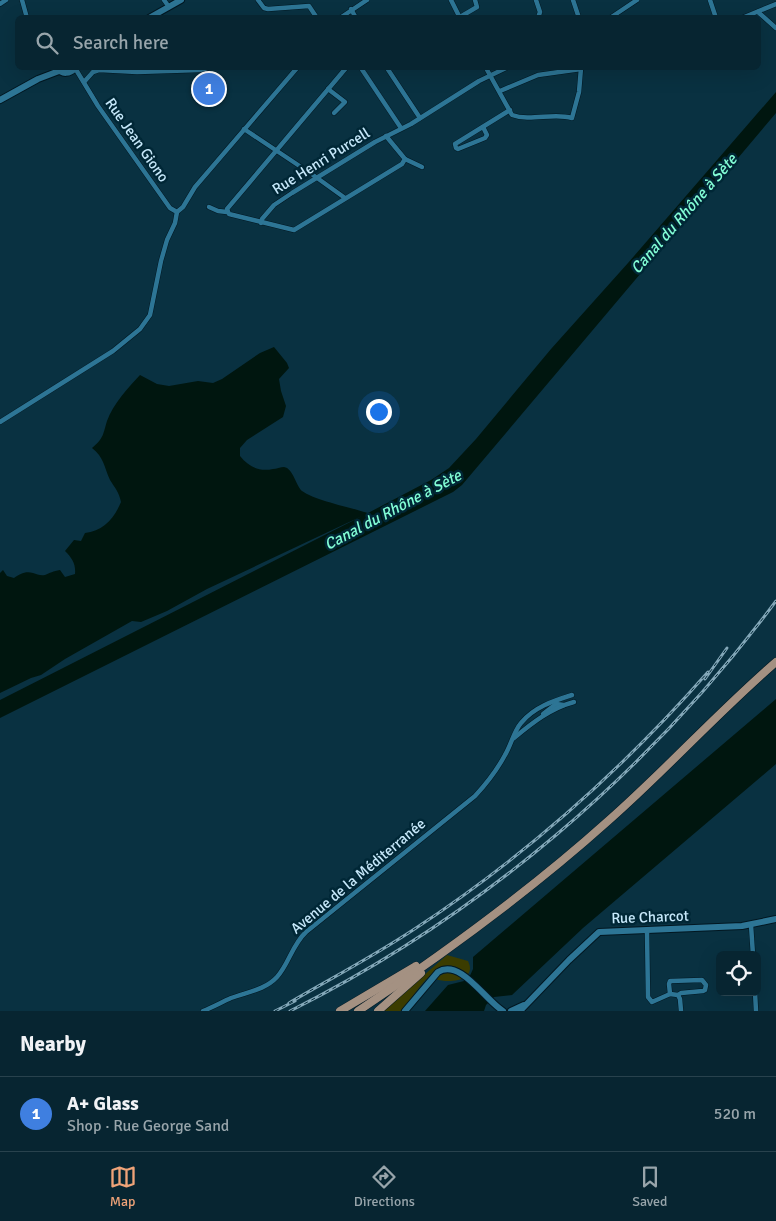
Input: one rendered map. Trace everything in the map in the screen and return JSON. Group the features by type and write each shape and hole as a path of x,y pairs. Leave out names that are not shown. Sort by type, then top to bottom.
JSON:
{"main road":[{"path":"358,1011 450,947 548,873 608,822 776,662"},
{"path":"340,1011 385,983 450,947"},
{"path":"378,1011 450,947"}],"street":[{"path":"0,4 6,0"},
{"path":"22,0 26,15"},
{"path":"164,0 169,7"},
{"path":"154,15 181,0"},
{"path":"258,0 264,8 305,6 312,9 315,15"},
{"path":"303,0 305,6"},
{"path":"344,15 367,0"},
{"path":"451,0 459,15"},
{"path":"464,15 477,8 475,0"},
{"path":"536,0 540,12 539,15"},
{"path":"572,0 578,15"},
{"path":"614,15 636,0"},
{"path":"710,0 715,15"},
{"path":"750,15 776,4"},
{"path":"351,10 354,15"},
{"path":"758,12 776,28"},
{"path":"0,99 49,70"},
{"path":"0,99 56,70"},
{"path":"60,70 64,73 71,70"},
{"name":"Rue Jean Giono","path":"74,70 170,208 177,212"},
{"path":"83,81 99,70 137,72 200,70"},
{"path":"0,422 113,351 145,324 150,315 161,261 167,240 175,224 177,212 183,207 195,187 295,70"},
{"path":"227,212 227,209 344,70"},
{"path":"362,70 401,128"},
{"path":"388,70 420,118"},
{"path":"487,70 512,114 516,116 564,116 572,118 579,92 581,70"},
{"name":"Rue Henri Purcell","path":"261,223 262,219 274,205 386,136 501,70"},
{"path":"500,92 538,74 567,70"},
{"path":"328,89 345,102 334,113"},
{"path":"483,127 487,135 485,138 458,149 454,146 480,127 510,110"},
{"path":"244,129 345,198"},
{"path":"386,136 406,160 422,167"},
{"path":"209,207 261,223 294,230 406,160"},
{"name":"Avenue de la Méditerranée","path":"203,1011 231,998 260,988 272,981 281,972 295,944 306,932 475,796 491,779 522,722 535,710 572,695"},
{"name":"Avenue de la Méditerranée","path":"556,702 564,705"},
{"name":"Avenue de la Méditerranée","path":"513,739 556,702"},
{"name":"Avenue de la Méditerranée","path":"538,718 574,702"},
{"name":"Rue Charcot","path":"520,1011 596,933 750,925 776,919"},
{"path":"750,925 753,951"},
{"path":"647,931 650,1001 654,1001 664,995 703,991 705,990 705,982 702,980 670,981 670,994"},
{"path":"405,1011 438,972 451,968 460,971 495,1007 503,1011"},
{"path":"678,995 681,1011"},
{"path":"755,996 756,1011"},
{"name":"Rue Charcot","path":"511,1011 525,1005"}],"shaded area":[{"path":"447,955 468,961 469,973 465,977 454,981 436,979 447,973 459,976 463,971 454,966 445,966 436,970 428,977 402,1011 383,1011"}],"water":[{"name":"Canal du Rhône à Sète","path":"776,92 776,113 462,485 453,492 0,718 0,700 362,516 207,589 167,611 141,622 132,621 65,659 41,675 0,693 0,573 3,570 7,576 14,578 30,572 45,575 60,570 65,577 75,574 73,561 65,551 74,540 81,541 85,533 97,530 107,523 115,514 121,502 101,459 92,448 104,433 107,421 117,402 140,375 157,384 169,386 198,381 213,383 260,353 274,347 289,368 279,379 286,406 283,417 247,440 240,448 240,456 251,466 259,469 287,468 302,491 324,501 368,513 431,480 449,468"},
{"path":"776,699 776,764 583,928 512,995 494,997 486,1005 484,1011 425,1011 448,985 468,980 473,969 473,957"}],"railway":[{"path":"290,1011 360,973 428,931 494,885 557,834 617,781 673,724 726,664 776,601"},
{"path":"705,679 727,648"},
{"path":"289,1003 398,940 454,902 532,843 641,744 708,672"},
{"path":"275,1011 295,1001"}],"place":[{"name":"A+ Glass","path":"209,89"}]}
